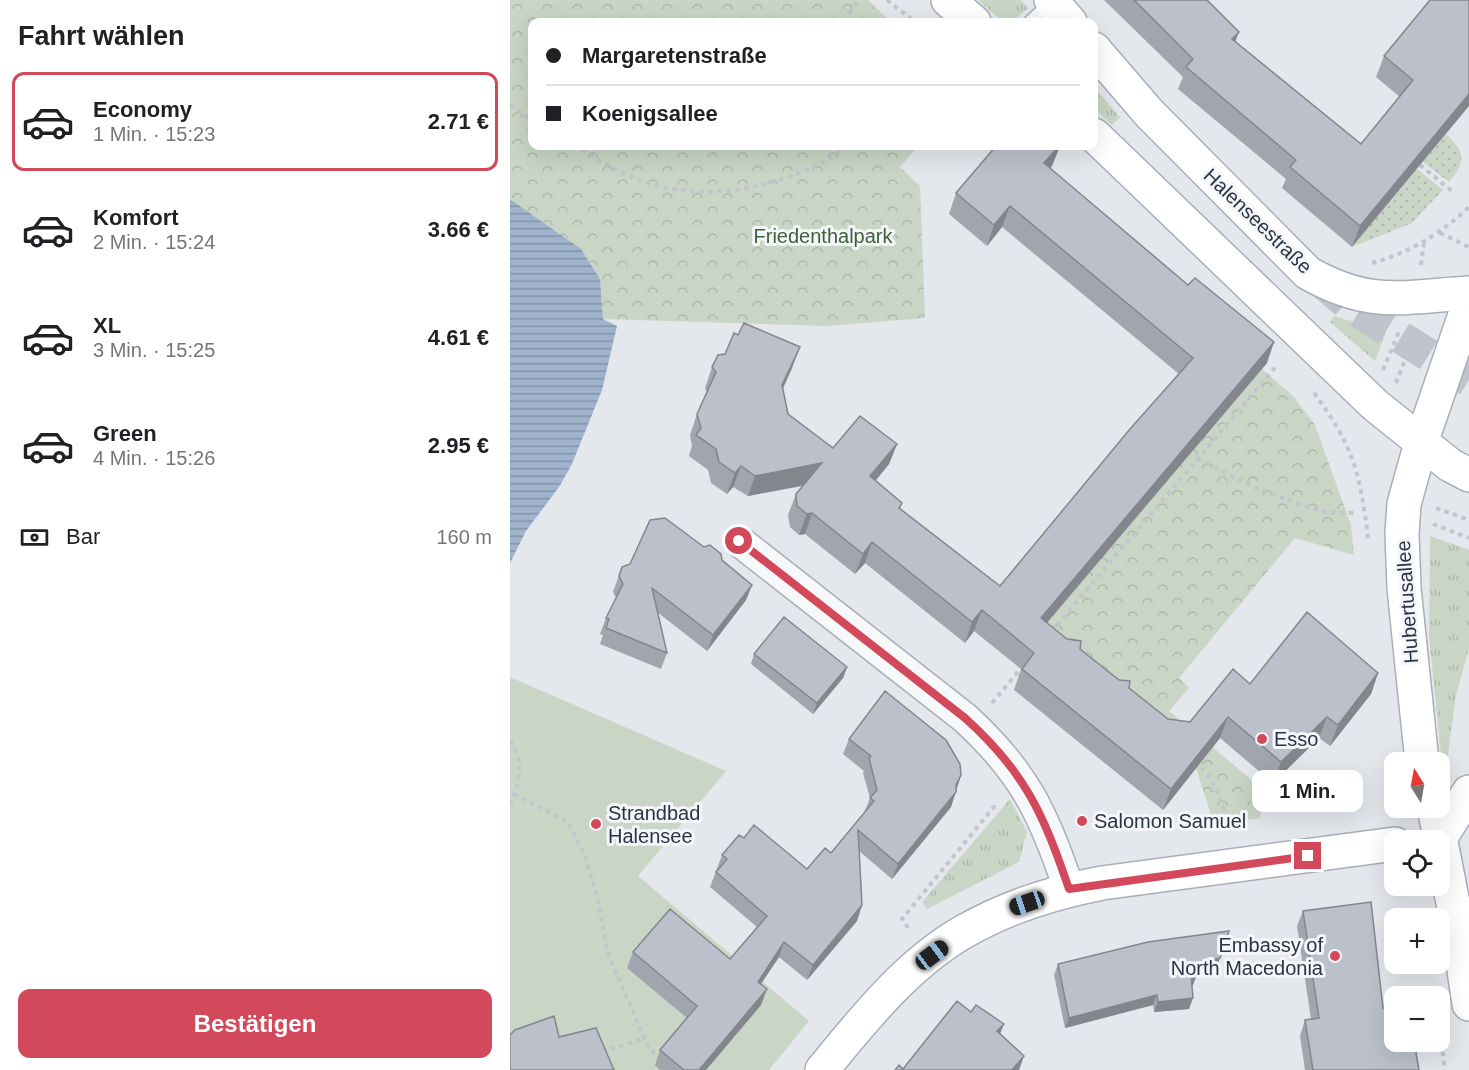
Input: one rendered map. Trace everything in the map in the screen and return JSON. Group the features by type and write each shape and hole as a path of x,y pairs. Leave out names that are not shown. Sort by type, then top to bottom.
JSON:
{"main road":[{"path":"948,0 969,18"},
{"name":"Halenseestraße","path":"1098,54 1149,113 1308,273 1333,287 1359,296 1389,299 1469,293"},
{"path":"1098,139 1375,405 1421,443 1469,475"},
{"name":"Hubertusallee","path":"1421,752 1404,588 1402,534 1406,494 1469,303"},
{"path":"1469,792 1432,828 1469,1004"},
{"path":"822,1070 865,1018 916,967 964,931 1006,910 1069,889 1384,846"}],"street":[{"path":"739,541 965,718 995,745 1023,781 1050,835 1069,889"}],"path":[{"path":"850,18 849,13 860,0"},
{"path":"887,0 910,18"},
{"path":"511,108 528,118"},
{"path":"581,150 635,179 677,189 727,191 766,185 800,174 829,160 843,150"},
{"path":"1420,165 1453,192"},
{"path":"1363,264 1386,259 1424,242 1440,232 1469,207"},
{"path":"1440,232 1469,247"},
{"path":"1422,258 1424,242"},
{"path":"1382,373 1400,329"},
{"path":"1395,385 1417,331"},
{"path":"1046,638 1278,364"},
{"path":"1351,429 1343,435 1353,458 1362,495 1369,500"},
{"path":"1198,459 1228,476 1270,494 1323,512 1355,513"},
{"path":"1432,506 1469,520"},
{"path":"1429,523 1469,538"},
{"path":"986,711 1021,668"},
{"path":"510,741 520,760 522,775 510,805"},
{"path":"1192,758 1210,778 1231,825"},
{"path":"514,794 567,821 585,856 597,897 608,953 644,1038 651,1051 660,1059"},
{"path":"908,928 902,919 1004,795"},
{"path":"598,1053 644,1038"},
{"path":"1442,1052 1444,1070"}],"green space":[{"name":"Friedenthalpark","path":"510,0 868,0 887,18 528,18 528,150 915,150 900,167 920,186 925,318 826,326 603,319 600,279 581,249 510,199"},
{"path":"978,0 1021,0 1028,8 1016,18 998,18"},
{"path":"1098,92 1120,117 1112,125 1098,112"},
{"path":"1446,134 1457,146 1461,157 1459,169 1449,182 1423,162"},
{"path":"1417,169 1443,190 1412,223 1352,247"},
{"path":"1334,316 1386,332 1375,361 1330,322"},
{"path":"1262,369 1294,397 1315,425 1351,525 1354,555 1295,538 1179,678 1189,688 1169,711 1266,792 1260,818 1214,824 1196,768 1031,641"},
{"path":"1430,536 1469,550 1469,649 1456,695 1448,752 1441,752 1429,636"},
{"name":"Strandbad Halensee","path":"510,677 726,771 638,876 809,1021 769,1070 510,1070"},
{"path":"1010,799 1027,832 1019,862 927,909 922,902"}],"water":[{"path":"510,199 581,249 600,279 603,319 617,326 602,390 572,464 559,487 526,531 510,563"}],"building":[{"path":"1134,0 1207,0 1239,32 1232,39 1361,144 1413,80 1384,56 1430,0 1469,0 1469,94 1360,226 1290,167 1296,160 1186,67 1193,59"},
{"path":"993,150 1055,150 1044,163 1188,285 1195,278 1274,342 1041,618 1067,639 1081,641 1080,649 1119,680 1130,681 1129,688 1168,719 1190,722 1233,669 1250,684 1307,612 1378,673 1338,725 1327,717 1281,762 1228,717 1171,789 1022,669 1034,653 982,610 972,622 872,542 863,554 812,513 807,514 797,506 796,494 822,463 755,476 741,466 735,473 719,462 716,449 696,435 701,428 697,414 716,372 712,367 718,355 725,354 734,333 738,335 744,323 800,347 782,385 788,414 833,448 860,416 897,444 870,476 902,503 899,508 1000,586 1130,429 1193,358 1010,206 994,225 956,193"},
{"path":"665,518 704,547 710,545 721,554 722,560 752,585 713,635 652,588 667,653 606,628 609,619 606,618 623,584 619,576 622,567 630,564 650,520"},
{"path":"784,617 847,667 817,703 754,654"},
{"path":"885,691 946,740 960,764 961,775 956,785 956,792 898,864 858,830 862,905 813,965 784,942 758,982 767,989 699,1070 684,1070 660,1050 697,1006 633,952 670,909 730,959 767,916 716,872 727,859 722,855 739,835 744,838 754,825 807,869 825,848 831,853 874,801 870,798 877,790 869,758 871,756 849,739"},
{"path":"1371,902 1384,1008 1384,1052 1416,1052 1419,1070 1313,1070 1305,1020 1319,1018 1303,911"},
{"path":"1229,931 1220,958 1195,963 1197,974 1191,975 1193,998 1158,1002 1157,995 1069,1018 1058,964 1148,942"},
{"path":"957,1001 971,1012 976,1005 1004,1024 997,1031 1024,1056 1012,1070 895,1070 899,1065 903,1069"},
{"path":"554,1016 559,1037 596,1028 614,1070 510,1070 510,1035 515,1030"}],"tunnel":[{"path":"1321,281 1353,308 1469,380"}],"place":[{"name":"Esso","path":"1262,739"},
{"name":"Salomon Samuel","path":"1082,821"},
{"name":"Strandbad Halensee","path":"596,824"},
{"name":"Embassy of North Macedonia","path":"1335,956"}],"route":[{"path":"739,541 965,718 995,745 1023,781 1050,835 1069,889 1102,882 1308,856"}]}
